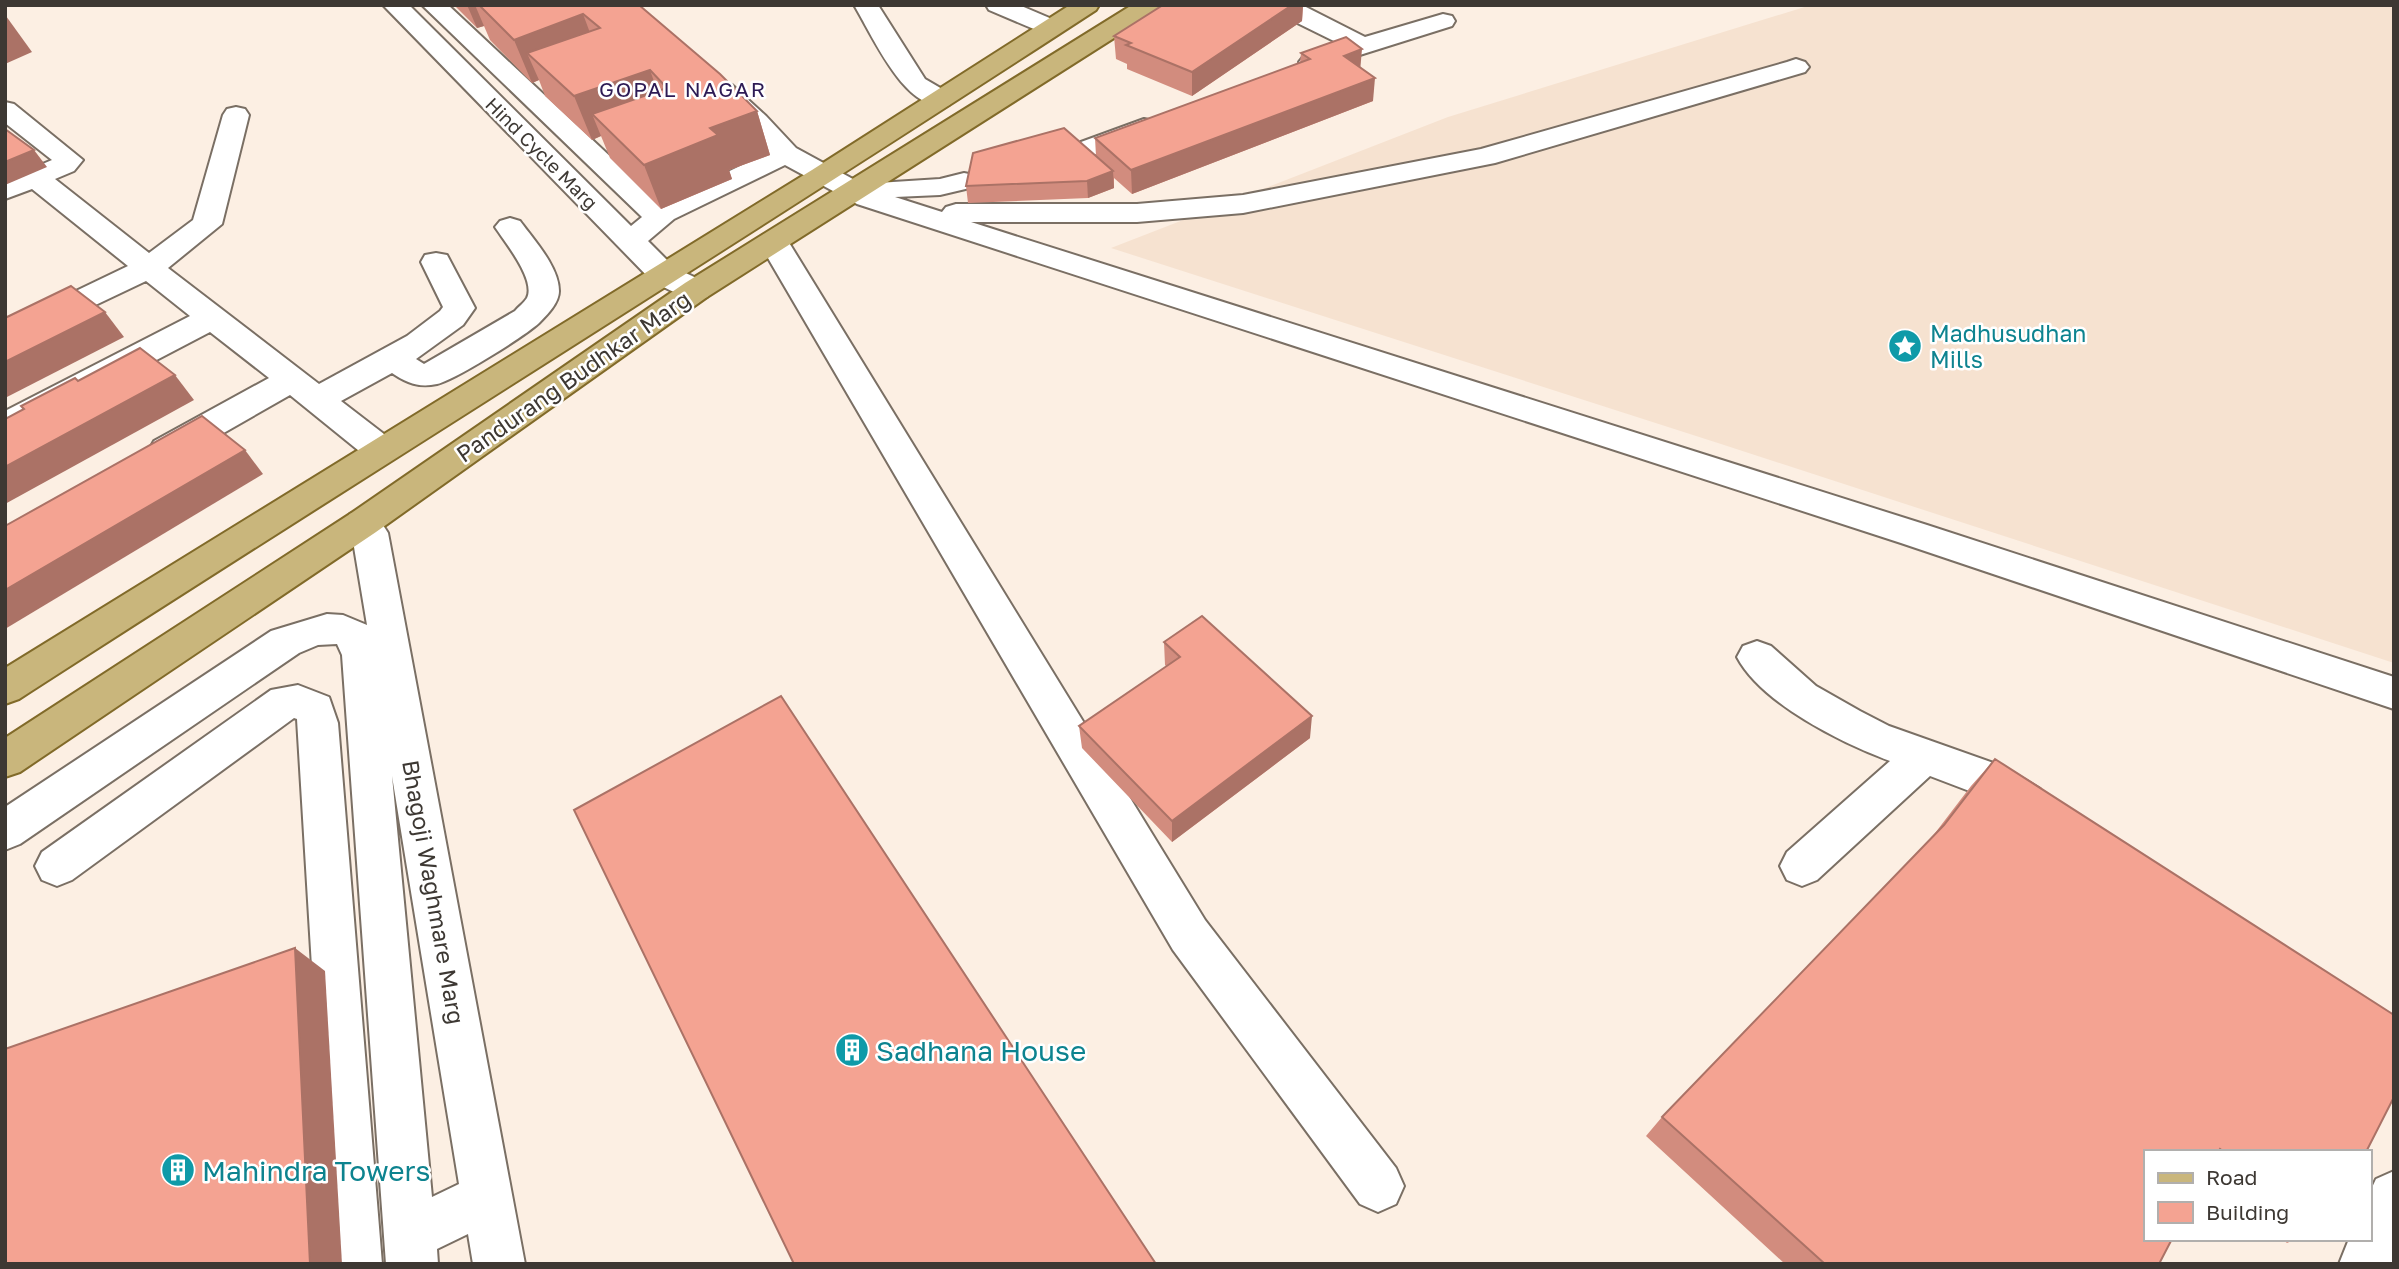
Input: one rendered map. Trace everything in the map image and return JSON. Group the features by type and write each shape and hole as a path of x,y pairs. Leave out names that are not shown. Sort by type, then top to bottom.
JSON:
{"main road":[{"name":"Pandurang Budhkar Marg","path":"5,688 664,275 837,184 1149,5"},
{"name":"Pandurang Budhkar Marg","path":"5,760 363,523 696,290 773,241 940,99 1067,17"}],"street":[{"name":"Hind Cycle Marg","path":"395,5 630,243 664,275 696,290"},
{"path":"434,5 480,33 527,92 601,147 658,217"},
{"path":"866,5 915,84 940,99"},
{"path":"998,5 1067,17"},
{"path":"1033,5 1067,17"},
{"path":"1280,5 1310,17 1365,47"},
{"path":"1289,71 1339,52 1365,47 1443,21"},
{"path":"437,47 480,33"},
{"path":"915,213 1137,213 1242,204 1485,157 1796,67"},
{"path":"708,77 757,122 786,154 837,184 915,213 1914,534 2394,693"},
{"path":"493,104 552,83"},
{"path":"5,110 69,160 64,165 5,191"},
{"path":"5,338 150,267 207,224 236,115"},
{"path":"1091,148 1165,119"},
{"path":"552,164 601,147"},
{"path":"630,243 658,217 786,154"},
{"path":"35,178 381,450"},
{"path":"837,184 940,187 964,181"},
{"path":"392,358 418,375 435,374 526,318 538,306 544,295 544,283 510,227"},
{"path":"773,241 1189,935 1378,1186"},
{"path":"137,466 305,389 392,358 452,320 459,308 436,262"},
{"path":"5,425 212,317"},
{"name":"Bhagoji Waghmare Marg","path":"363,523 370,534 499,1264"},
{"path":"5,831 285,642 309,632 338,627 352,634 361,656 411,1249 488,1197"},
{"path":"1757,656 1802,698 1875,738 1987,779 2057,823"},
{"path":"57,866 285,702 299,701 315,709 356,1264"},
{"path":"1802,866 1923,757"},
{"path":"2365,1264 2394,1198"}],"shaded area":[{"name":"Madhusudhan Mills","path":"1811,5 2394,5 2394,663 1111,248 1448,117"}],"building":[{"path":"479,5 639,5 720,74 757,111 710,128 718,135 644,165 592,114 667,88 650,70 574,96 527,53 600,28 583,14 514,40"},
{"path":"1163,5 1292,5 1192,72 1126,45 1131,43 1114,36"},
{"path":"1346,37 1362,49 1344,56 1375,78 1131,170 1095,138 1310,59 1301,53"},
{"path":"1064,128 1113,171 1087,181 966,186 973,153"},
{"path":"5,129 34,150 5,162"},
{"path":"71,286 105,312 5,362 5,318"},
{"path":"140,348 175,375 5,467 5,419 24,409 21,406 75,378 78,381"},
{"path":"202,416 245,450 5,590 5,526"},
{"path":"1202,616 1312,716 1172,821 1079,726 1180,657 1164,642"},
{"name":"Sadhana House","path":"781,696 1156,1264 794,1264 574,810"},
{"path":"1995,759 2394,1015 2394,1097 2367,1150 2144,1150 2144,1241 2171,1241 2159,1264 1825,1264 1662,1117 1944,825"},
{"name":"Mahindra Towers","path":"295,948 310,1264 5,1264 5,1049"}],"place":[{"name":"Madhusudhan Mills","path":"1905,346"},
{"name":"Sadhana House","path":"852,1050"},
{"name":"Mahindra Towers","path":"178,1170"}],"district":[{"name":"GOPAL NAGAR","path":"683,89"}]}
